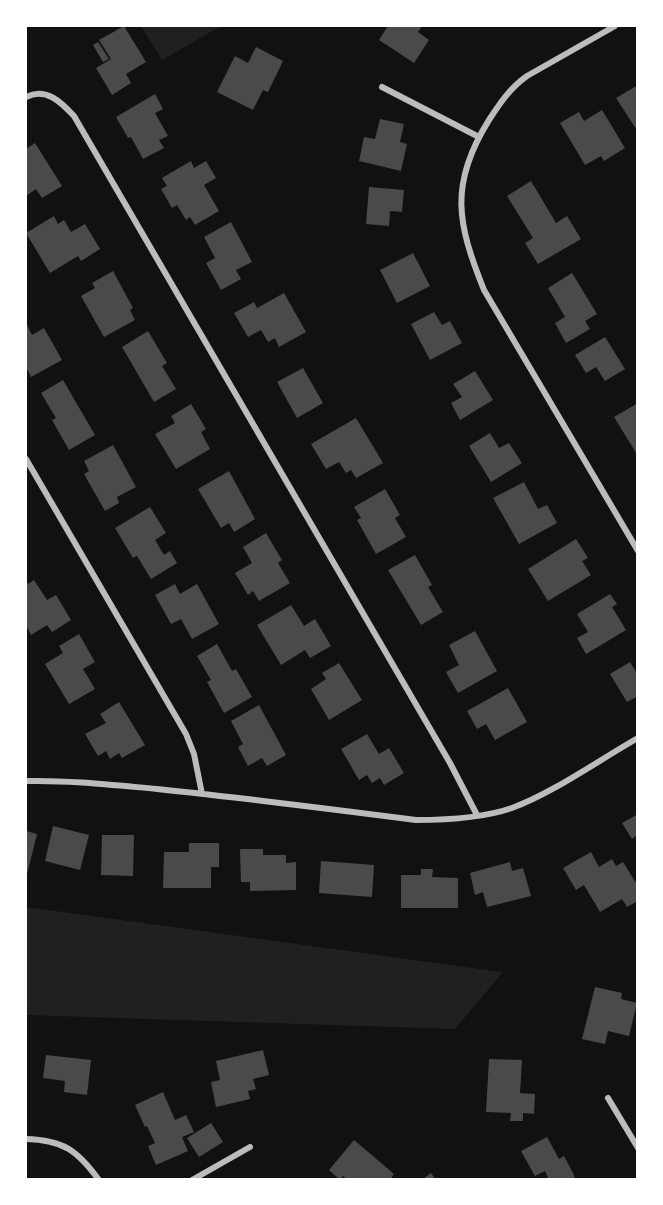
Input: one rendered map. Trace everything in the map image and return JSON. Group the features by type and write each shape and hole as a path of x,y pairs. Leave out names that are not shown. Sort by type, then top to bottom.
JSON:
{"street":[{"path":"615,26 527,76 514,86 501,101 479,136 464,174 462,223 467,248 484,290 638,551"},
{"path":"382,87 479,136"},
{"path":"26,97 38,93 48,95 65,106 74,116 450,763 477,815"},
{"path":"26,459 186,734 196,763 202,794"},
{"path":"26,781 55,780 202,794 416,820 455,819 512,808 533,799 638,738"},
{"path":"608,1098 638,1148"},
{"path":"26,1139 54,1142 68,1147 99,1179"},
{"path":"192,1179 250,1147"}],"shaded area":[{"path":"141,26 221,26 162,60"},
{"path":"26,907 503,972 455,1029 26,1015"}],"building":[{"path":"124,26 146,62 126,74 131,83 112,95 96,68 111,59 99,40"},
{"path":"388,26 422,26 418,32 429,40 414,63 379,40"},
{"path":"98,42 109,59 103,62 93,45"},
{"path":"256,47 283,61 268,92 263,90 253,110 217,92 235,56 248,63"},
{"path":"638,85 638,132 616,98"},
{"path":"155,94 163,109 155,113 168,136 159,140 164,148 143,159 131,137 128,138 116,117"},
{"path":"602,110 625,148 604,161 601,156 585,165 560,123 579,112 584,121"},
{"path":"380,119 404,124 400,142 407,144 401,171 359,161 364,137 375,139"},
{"path":"35,143 62,186 42,198 36,189 26,196 26,149"},
{"path":"191,161 194,168 206,161 216,178 204,185 219,211 195,225 190,217 186,220 177,205 172,208 161,189 167,186 162,178"},
{"path":"531,181 556,223 567,216 581,239 538,264 525,243 533,238 507,196"},
{"path":"369,187 404,190 402,212 390,211 389,226 366,224"},
{"path":"54,216 58,224 64,220 71,232 85,224 100,249 81,261 78,256 50,273 26,233"},
{"path":"231,222 252,262 236,270 241,279 221,290 206,263 215,258 204,237"},
{"path":"413,253 430,286 397,303 380,270"},
{"path":"113,271 133,308 130,310 135,320 104,337 81,296 95,288 92,283"},
{"path":"572,273 597,314 585,321 590,329 566,343 555,323 565,317 548,288"},
{"path":"284,293 306,332 279,347 275,338 268,342 261,330 248,337 234,313 254,302 257,308"},
{"path":"434,312 442,325 450,321 462,343 430,360 411,324"},
{"path":"26,323 32,335 44,328 62,360 31,377 26,367"},
{"path":"148,331 167,363 162,366 176,389 154,402 122,347"},
{"path":"605,337 625,369 605,381 596,367 586,373 575,355"},
{"path":"303,368 323,403 297,418 277,382"},
{"path":"475,371 493,400 460,420 451,403 462,397 453,384"},
{"path":"63,380 95,435 69,450 52,420 56,418 41,393"},
{"path":"638,403 638,456 614,417"},
{"path":"191,404 206,429 201,432 210,449 176,469 155,434 175,423 171,416"},
{"path":"356,418 383,463 356,478 351,470 346,473 339,462 326,469 311,444"},
{"path":"490,433 499,448 509,443 522,463 491,482 469,446"},
{"path":"113,445 136,487 117,497 119,503 105,511 84,474 89,471 84,461"},
{"path":"229,471 255,519 234,532 229,523 221,528 198,489"},
{"path":"524,482 538,509 547,505 557,523 519,544 493,498"},
{"path":"385,489 400,515 395,518 406,537 376,554 357,520 361,518 354,507"},
{"path":"150,507 166,533 155,540 164,555 170,551 177,563 151,579 137,556 133,558 115,528"},
{"path":"266,533 282,560 278,563 290,583 259,601 253,591 248,595 235,573 252,563 243,547"},
{"path":"576,539 588,558 582,561 591,575 548,601 528,569"},
{"path":"415,555 432,585 428,587 443,612 421,625 388,570"},
{"path":"26,580 28,584 34,580 47,600 56,595 71,620 52,632 47,625 31,635 26,625"},
{"path":"175,584 180,594 197,584 219,624 192,639 181,619 171,624 155,595"},
{"path":"610,594 617,604 612,607 626,630 586,654 577,638 588,632 577,614"},
{"path":"291,605 304,626 315,619 331,646 310,658 305,650 281,665 257,625"},
{"path":"475,631 497,671 458,693 446,672 459,665 449,645"},
{"path":"79,634 95,662 83,669 95,689 69,704 45,664 63,653 59,646"},
{"path":"217,644 232,671 236,669 252,697 224,713 207,682 211,680 197,656"},
{"path":"630,662 636,672 638,671 638,696 627,702 610,674"},
{"path":"339,663 362,700 329,720 311,689 326,679 322,673"},
{"path":"508,688 527,722 495,740 486,724 477,729 467,711"},
{"path":"119,702 145,745 122,758 119,753 110,759 106,751 98,756 85,734 106,723 100,714"},
{"path":"259,705 286,755 267,766 262,758 248,766 238,747 243,744 231,721"},
{"path":"367,734 379,754 389,748 404,773 384,785 380,778 372,783 367,775 359,780 341,749"},
{"path":"638,814 638,839 636,836 632,839 622,823"},
{"path":"53,826 89,835 80,870 45,861"},
{"path":"26,831 37,834 27,874 26,873"},
{"path":"102,835 134,835 133,876 101,875"},
{"path":"189,843 219,843 219,867 211,867 211,888 163,888 164,852 189,852"},
{"path":"240,849 263,849 263,855 286,855 286,863 296,862 296,890 250,891 250,882 241,882"},
{"path":"591,852 599,867 612,859 616,866 623,862 638,886 638,901 627,907 622,899 600,912 584,885 576,890 563,868"},
{"path":"321,861 374,865 372,897 319,893"},
{"path":"510,862 512,871 523,868 531,896 487,907 483,892 475,895 470,873"},
{"path":"421,869 433,869 432,877 458,878 458,908 401,908 401,875 421,875"},
{"path":"595,987 622,993 621,999 637,1003 629,1036 608,1031 605,1044 582,1039"},
{"path":"263,1050 269,1075 253,1079 256,1089 248,1091 250,1099 216,1107 211,1082 220,1080 216,1061"},
{"path":"46,1055 91,1060 87,1095 64,1092 65,1081 43,1078"},
{"path":"489,1059 522,1060 520,1093 535,1094 534,1114 523,1113 523,1121 510,1121 511,1113 486,1112"},
{"path":"163,1092 175,1120 186,1115 194,1132 182,1137 188,1151 156,1165 148,1146 155,1143 135,1105"},
{"path":"211,1123 223,1142 199,1157 187,1138"},
{"path":"547,1137 559,1159 564,1156 575,1177 570,1180 549,1180 545,1171 535,1176 521,1151"},
{"path":"354,1140 394,1174 390,1180 348,1180 343,1176 340,1180 329,1170"},
{"path":"431,1173 436,1180 422,1180"}]}
